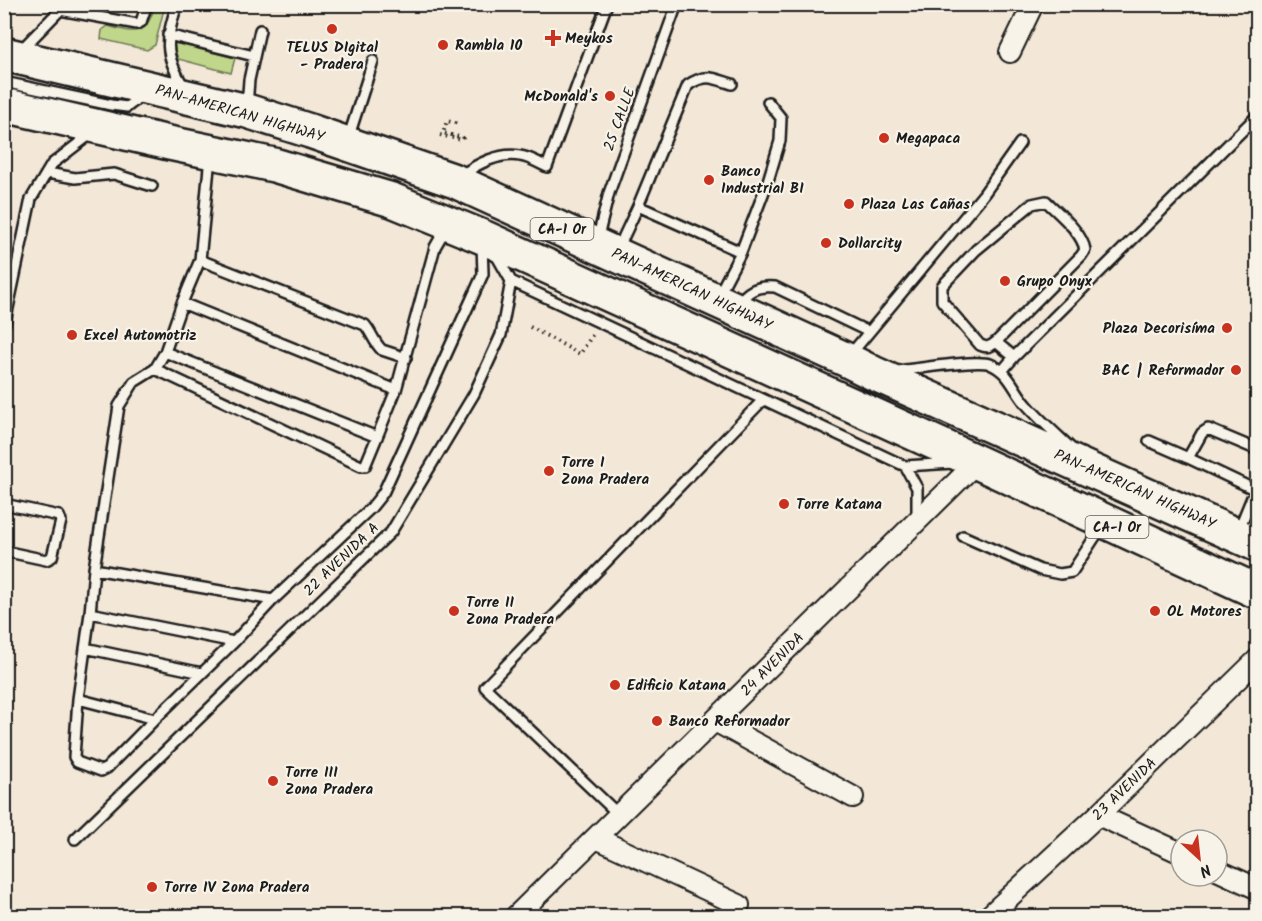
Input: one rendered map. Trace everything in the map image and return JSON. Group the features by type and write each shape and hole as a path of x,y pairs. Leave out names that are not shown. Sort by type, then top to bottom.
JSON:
{"highway":[{"name":"PAN-AMERICAN HIGHWAY","path":"8,64 189,97 247,111 455,181 860,367 1252,540"},
{"name":"CA-1 Or","path":"4,105 274,165 392,200 484,237 1257,592"}],"street":[{"path":"1010,52 1033,4"},
{"name":"24 AVENIDA","path":"516,916 977,462"},
{"name":"23 AVENIDA","path":"989,916 1098,815 1257,660"},
{"path":"715,721 853,797"},
{"path":"1098,815 1169,848"},
{"path":"596,838 739,905"},
{"path":"1229,875 1257,888"}],"lane":[{"path":"137,99 127,107 119,106 8,64 61,7 137,24 141,22 147,4"},
{"path":"177,4 168,35 170,59 189,97"},
{"path":"455,181 469,169 503,156 520,156 547,167 607,4"},
{"name":"25 CALLE","path":"606,249 609,193 677,4"},
{"path":"247,111 249,80 260,30"},
{"path":"168,35 254,56"},
{"path":"346,143 373,61"},
{"path":"606,249 638,206 688,85 698,78 710,76 732,84"},
{"path":"725,304 780,141 780,118 768,102"},
{"path":"1002,371 1257,115"},
{"path":"4,327 31,199 52,164 99,127"},
{"path":"1020,143 983,195 869,332 860,367 988,363 1002,371 1025,403 1096,472"},
{"path":"211,152 200,260 165,352 155,369 134,382 119,406 94,569 78,699 74,757 77,762 101,771 107,768 234,642 273,600 371,508 383,493 483,274 484,237"},
{"path":"47,172 75,178 114,174 152,186"},
{"path":"1046,201 1084,241 1085,250 1082,256 996,342 990,347 980,345 942,301 942,286 976,250 1032,204 1046,201"},
{"path":"638,206 741,252"},
{"path":"155,369 365,466 396,390 435,247 448,223"},
{"path":"484,237 511,281 905,466 977,462"},
{"path":"200,260 365,325 381,350 406,358"},
{"name":"22 AVENIDA A","path":"75,839 391,532 474,394 501,335 511,281"},
{"path":"725,304 764,285 775,287 869,332"},
{"path":"182,303 396,390"},
{"path":"996,342 1014,357"},
{"path":"165,352 377,437"},
{"path":"619,815 485,687 763,400"},
{"path":"1188,458 1202,433 1208,429 1257,450"},
{"path":"1149,441 1256,490 1252,540"},
{"path":"905,466 917,488 917,521"},
{"path":"4,504 59,516 61,521 50,559 4,551"},
{"path":"963,536 1040,570 1060,574 1072,572 1105,521"},
{"path":"94,569 273,600"},
{"path":"90,613 234,642"},
{"path":"86,648 202,673"},
{"path":"78,699 155,719"}],"path":[{"path":"441,135 462,140 463,138 443,133 447,121 459,124"},
{"path":"530,327 580,354 600,323"}],"green space":[{"path":"155,5 165,5 155,45 147,50 101,39 102,30 108,26 133,31 144,27"},
{"path":"172,42 235,58 231,73 178,59"}],"place":[{"name":"TELUS DIgital - Pradera","path":"332,29"},
{"name":"Meykos","path":"553,38"},
{"name":"Rambla 10","path":"443,45"},
{"name":"McDonald's","path":"610,96"},
{"name":"Megapaca","path":"884,138"},
{"name":"Banco Industrial BI","path":"709,180"},
{"name":"Plaza Las Cañas","path":"849,204"},
{"name":"Dollarcity","path":"826,243"},
{"name":"Grupo Onyx","path":"1005,281"},
{"name":"Plaza Decorisíma","path":"1227,328"},
{"name":"Excel Automotriz","path":"72,335"},
{"name":"BAC | Reformador","path":"1236,370"},
{"name":"Torre I Zona Pradera","path":"549,471"},
{"name":"Torre Katana","path":"784,504"},
{"name":"Torre II Zona Pradera","path":"454,611"},
{"name":"OL Motores","path":"1155,611"},
{"name":"Edificio Katana","path":"615,685"},
{"name":"Banco Reformador","path":"657,721"},
{"name":"Torre III Zona Pradera","path":"273,781"},
{"name":"Torre IV Zona Pradera","path":"152,887"}]}
